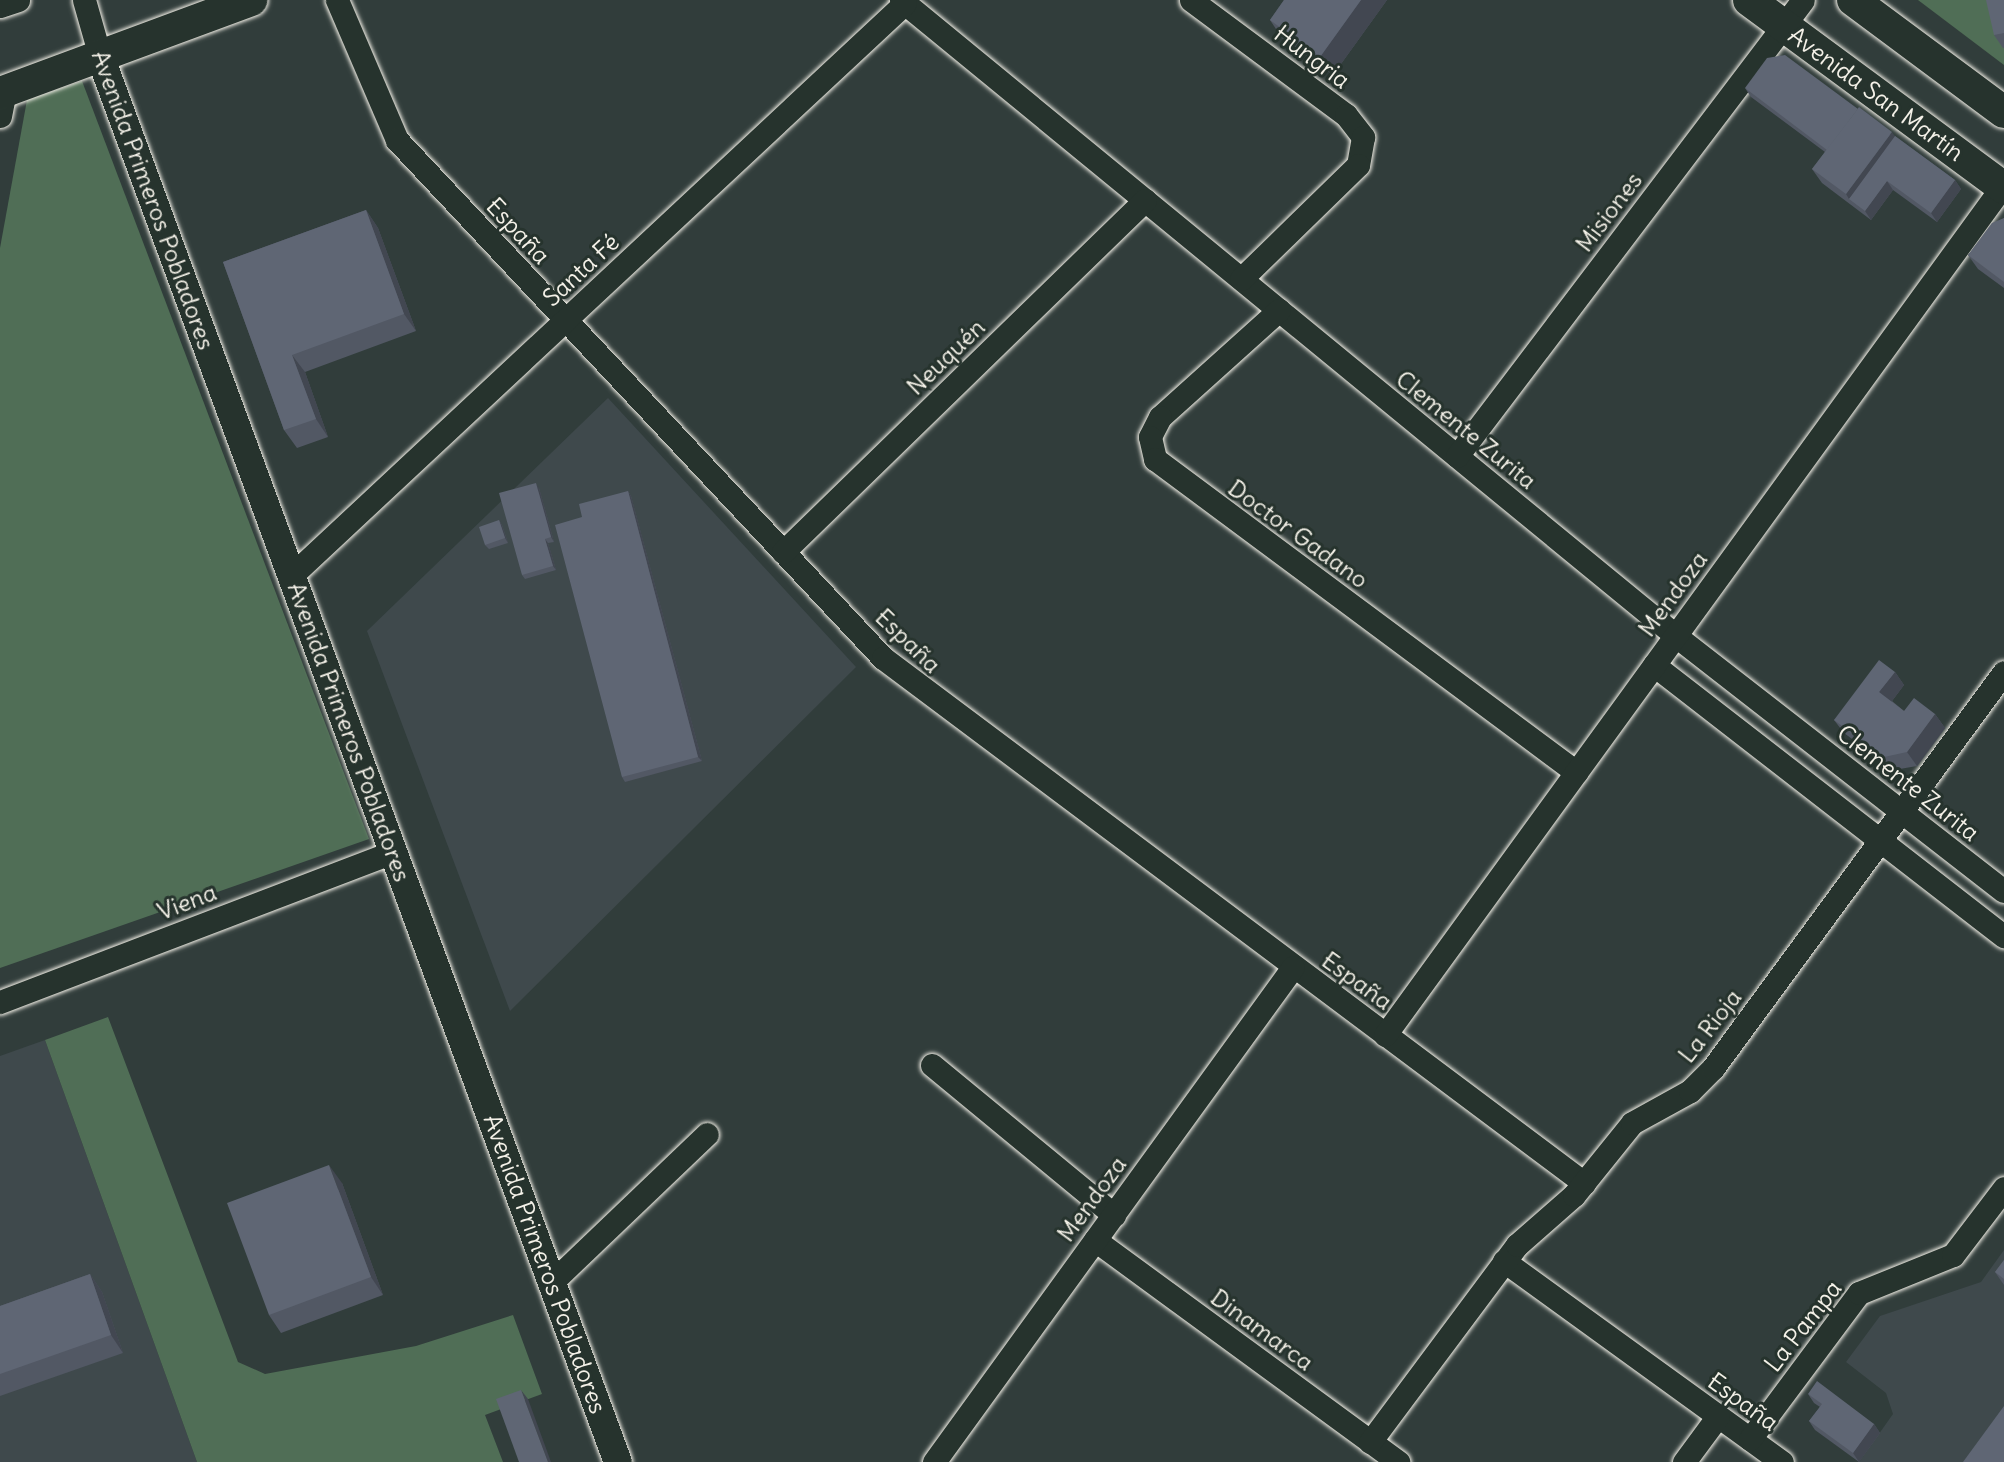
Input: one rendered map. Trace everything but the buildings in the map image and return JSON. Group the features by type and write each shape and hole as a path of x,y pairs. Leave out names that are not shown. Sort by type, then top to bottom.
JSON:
{"main road":[{"path":"2,100 100,56 251,0"},
{"name":"Avenida San Martín","path":"1749,0 2003,186"},
{"path":"1853,0 2004,112"}],"street":[{"name":"Avenida Primeros Pobladores","path":"84,0 100,56 618,1462"},
{"name":"España","path":"337,0 397,139 783,552 918,690 1584,1183"},
{"name":"Hungria","path":"1191,0 1346,115 1363,137 1358,165 1241,279"},
{"name":"Misiones","path":"1457,456 1803,0"},
{"name":"Santa Fé","path":"292,575 903,2"},
{"name":"Clemente Zurita","path":"903,2 1675,636 2004,891"},
{"name":"Mendoza","path":"1385,1035 2003,186"},
{"name":"Neuquén","path":"783,552 1145,200"},
{"name":"Doctor Gadano","path":"1279,310 1160,417 1150,437 1155,459 1576,772"},
{"path":"1654,665 2004,936"},
{"name":"La Rioja","path":"1370,1442 1504,1261 1584,1183 1632,1123 1703,1080 2004,672"},
{"name":"Viena","path":"0,1002 393,852"},
{"name":"Mendoza","path":"934,1462 1293,967"},
{"path":"932,1065 1114,1214"},
{"path":"552,1282 707,1134"},
{"name":"La Pampa","path":"1750,1439 1849,1304 1876,1282 1953,1255 2004,1188"},
{"name":"Dinamarca","path":"1095,1240 1398,1462"},
{"name":"España","path":"1504,1261 1782,1462"},
{"path":"1684,1462 1718,1416"}],"shaded area":[{"path":"608,398 856,667 510,1011 367,631"},
{"path":"45,1040 197,1462 0,1462 0,1056"},
{"path":"2004,1250 2004,1462 1859,1462 1893,1414 1886,1393 1846,1362 1880,1316 1981,1282"}],"green space":[{"path":"1918,0 2004,0 2004,65"},
{"path":"82,81 369,839 0,968 0,248 27,100"},
{"path":"108,1017 238,1362 265,1374 416,1346 513,1315 542,1394 485,1415 503,1462 197,1462 45,1040"}]}
